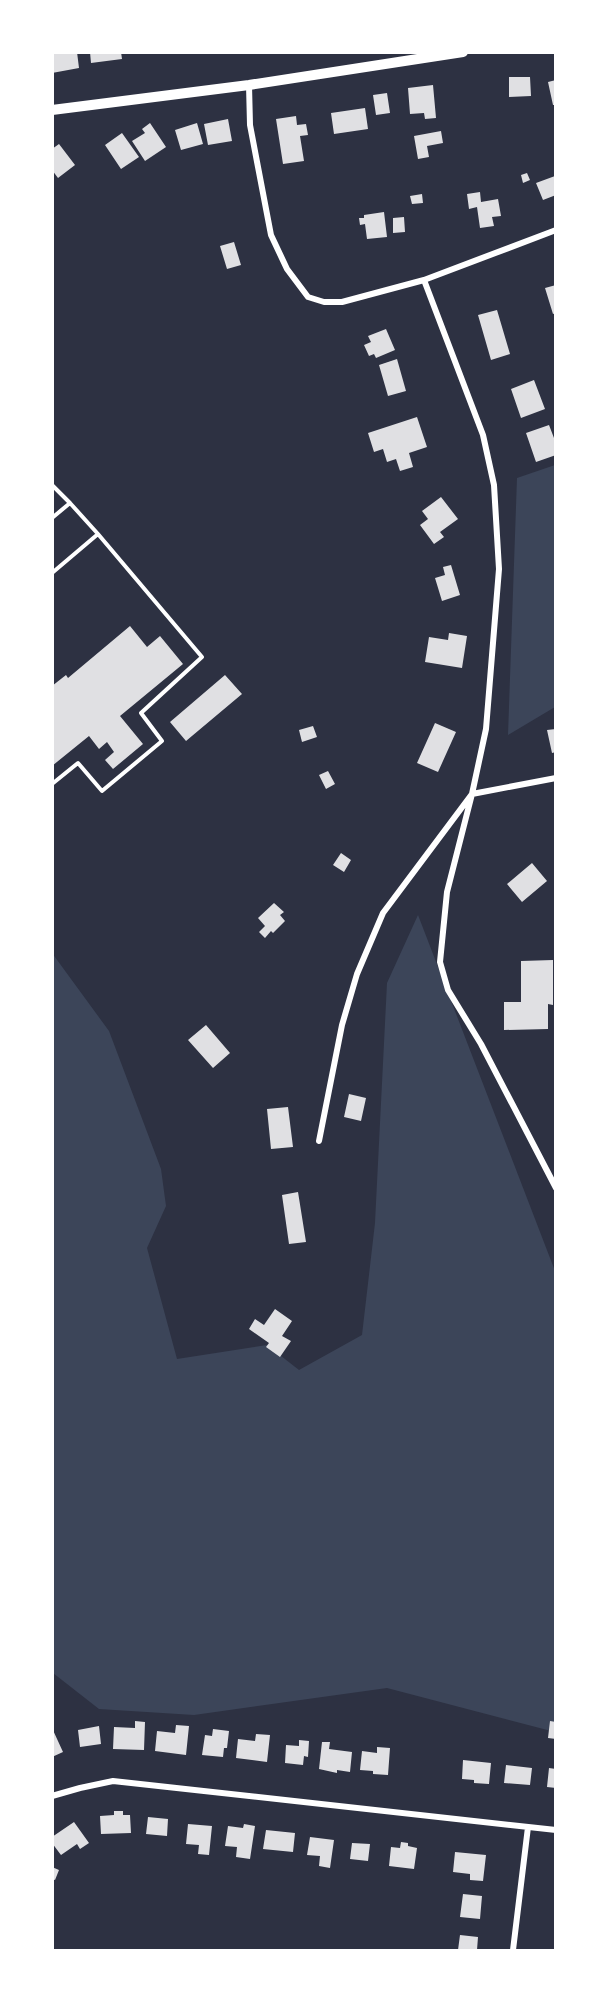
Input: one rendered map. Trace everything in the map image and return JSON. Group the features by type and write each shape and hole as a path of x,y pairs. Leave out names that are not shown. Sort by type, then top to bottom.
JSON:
{"street":[{"path":"52,110 249,85 463,52"},
{"path":"249,85 250,125 271,235 287,269 308,297 324,302 342,302 424,280 555,230"},
{"path":"424,280 483,435 494,485 499,569 486,729 447,892 440,962 448,990 481,1044 555,1188"},
{"path":"319,1141 342,1025 357,974 384,912 472,794 555,778"},
{"path":"52,1796 113,1781 555,1830"},
{"path":"513,1950 528,1827"}],"lane":[{"path":"52,485 98,534 202,657 141,713 162,741 102,791 78,763 52,784"},
{"path":"52,518 70,503"},
{"path":"52,573 98,534"}],"shaded area":[{"path":"555,465 555,707 508,735 517,478"},
{"path":"418,915 555,1271 555,1732 387,1688 194,1715 99,1709 53,1673 52,953 109,1031 161,1169 166,1206 147,1248 177,1359 267,1345 299,1370 362,1335 375,1223 387,983"}],"building":[{"path":"52,52 77,52 79,68 52,73"},
{"path":"90,52 121,52 122,59 91,63"},
{"path":"509,77 530,77 531,96 509,97"},
{"path":"556,80 556,105 553,105 548,82"},
{"path":"433,85 436,118 425,119 424,113 410,114 408,88"},
{"path":"387,93 390,113 376,115 373,95"},
{"path":"365,108 368,129 334,134 331,113"},
{"path":"296,116 297,125 306,124 308,135 300,136 304,161 283,164 276,119"},
{"path":"228,119 232,141 208,145 204,124"},
{"path":"150,123 166,147 145,161 132,141 145,133 142,129"},
{"path":"197,123 203,144 181,150 175,130"},
{"path":"441,131 443,143 427,146 429,157 418,159 414,136"},
{"path":"122,133 139,157 121,169 105,145"},
{"path":"59,144 75,165 58,178 52,170 52,149"},
{"path":"527,173 530,180 523,183 521,175"},
{"path":"555,176 556,195 543,200 536,183"},
{"path":"480,192 481,202 498,199 501,216 492,217 494,226 480,228 477,207 469,209 467,194"},
{"path":"422,194 423,203 412,204 410,196"},
{"path":"384,212 387,237 367,239 365,224 360,225 359,218"},
{"path":"404,217 405,232 393,233 393,218"},
{"path":"234,242 241,265 227,269 220,246"},
{"path":"556,285 556,313 553,314 545,288"},
{"path":"497,310 510,354 491,360 478,315"},
{"path":"386,329 395,350 376,358 374,354 369,356 364,345 371,342 368,336"},
{"path":"397,359 406,391 388,396 379,365"},
{"path":"534,380 545,409 521,418 511,389"},
{"path":"417,417 427,447 409,453 413,467 400,471 396,459 387,462 383,449 374,452 368,433"},
{"path":"549,425 554,438 556,437 556,455 536,462 526,433"},
{"path":"441,497 458,519 440,532 444,537 434,544 420,525 428,519 422,511"},
{"path":"451,565 460,595 442,601 435,578 445,575 443,567"},
{"path":"130,626 147,647 160,636 183,664 120,716 143,744 113,769 105,760 114,752 107,742 99,749 89,736 52,766 52,686 66,675 68,678"},
{"path":"449,633 467,636 462,668 425,662 429,637 448,640"},
{"path":"225,675 242,694 186,741 170,722"},
{"path":"435,723 456,732 438,772 417,763"},
{"path":"313,726 317,737 302,742 299,730"},
{"path":"556,729 556,752 552,753 547,730"},
{"path":"328,771 335,784 326,789 319,775"},
{"path":"341,853 351,860 344,872 333,865"},
{"path":"532,863 547,881 522,902 507,884"},
{"path":"274,903 284,912 280,915 285,921 265,938 259,932 265,926 258,918"},
{"path":"553,960 553,1005 548,1004 548,1029 504,1030 504,1002 521,1002 521,961"},
{"path":"206,1025 230,1053 213,1068 188,1040"},
{"path":"349,1094 366,1098 361,1121 344,1117"},
{"path":"288,1107 293,1147 271,1149 267,1109"},
{"path":"298,1192 306,1242 289,1244 282,1195"},
{"path":"275,1309 292,1321 282,1336 291,1341 280,1357 266,1347 269,1343 249,1329 255,1319 264,1325"},
{"path":"135,1721 145,1722 144,1750 113,1749 114,1727 135,1728"},
{"path":"550,1721 556,1722 556,1739 548,1738"},
{"path":"176,1725 189,1726 186,1755 155,1751 157,1731 175,1733"},
{"path":"99,1726 101,1744 80,1747 78,1730"},
{"path":"52,1728 63,1752 52,1757"},
{"path":"213,1729 229,1731 227,1748 224,1748 223,1757 202,1755 205,1735 212,1736"},
{"path":"256,1734 270,1735 267,1762 236,1758 238,1739 255,1741"},
{"path":"299,1740 309,1741 308,1757 304,1756 303,1765 285,1763 286,1745 299,1746"},
{"path":"322,1742 330,1742 329,1749 352,1752 350,1772 337,1770 337,1773 319,1769"},
{"path":"377,1747 390,1748 388,1775 360,1770 362,1751 377,1753"},
{"path":"463,1760 491,1763 489,1784 462,1779"},
{"path":"506,1765 532,1768 530,1785 504,1783"},
{"path":"549,1768 556,1769 556,1788 547,1787"},
{"path":"114,1811 123,1811 123,1815 130,1815 131,1833 101,1834 100,1816 114,1815"},
{"path":"148,1817 168,1819 167,1836 146,1834"},
{"path":"74,1822 89,1843 80,1849 77,1844 61,1855 52,1843 52,1837"},
{"path":"188,1824 212,1826 209,1855 198,1854 199,1845 186,1844"},
{"path":"244,1824 255,1826 250,1859 236,1857 237,1847 225,1846 228,1826 243,1828"},
{"path":"266,1830 295,1833 293,1852 263,1849"},
{"path":"310,1837 334,1840 330,1868 319,1866 320,1856 307,1855"},
{"path":"401,1842 417,1848 414,1869 389,1866 391,1847 400,1848"},
{"path":"352,1843 370,1844 368,1861 350,1859"},
{"path":"455,1852 486,1855 483,1881 470,1880 470,1874 453,1872"},
{"path":"52,1867 59,1870 55,1880 52,1879"},
{"path":"463,1894 482,1896 480,1919 460,1917"},
{"path":"460,1935 478,1937 477,1950 458,1950"}]}
